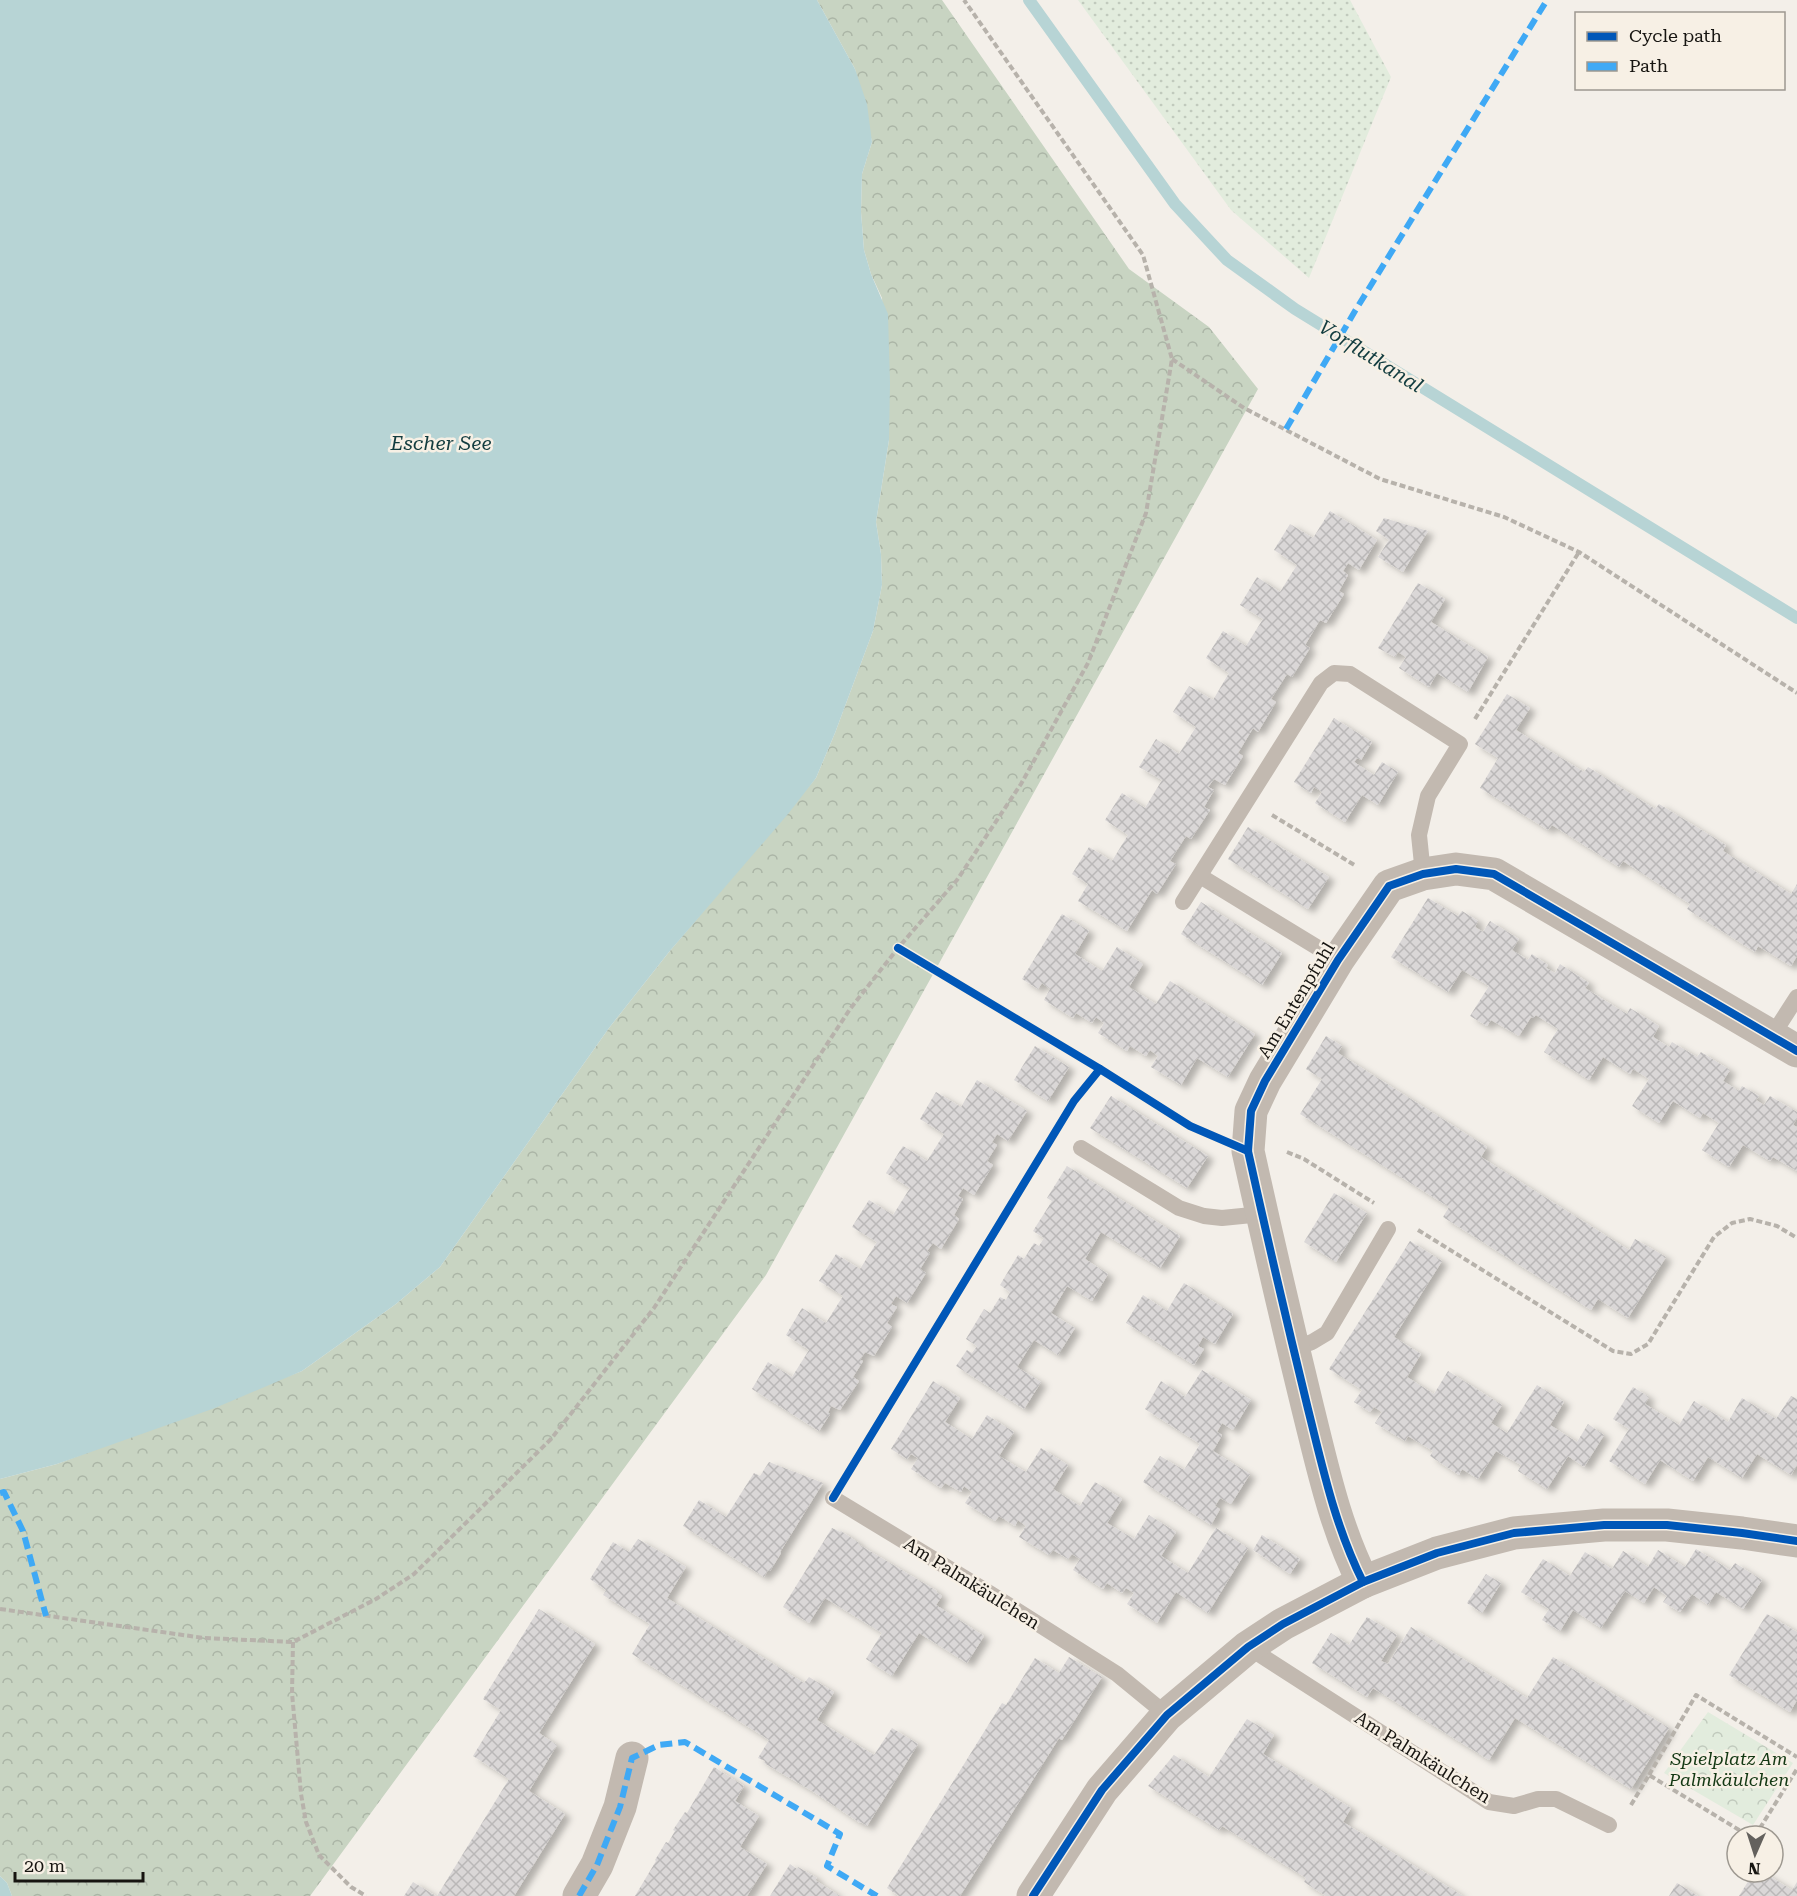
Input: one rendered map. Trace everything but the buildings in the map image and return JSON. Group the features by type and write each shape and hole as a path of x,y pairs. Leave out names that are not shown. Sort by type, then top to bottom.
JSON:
{"street":[{"path":"1389,886 1423,873 1456,869 1494,874 1785,1044"},
{"name":"Am Entenpfuhl","path":"1363,1582 1348,1552 1333,1510 1262,1214 1248,1151 1248,1134 1251,1111 1265,1081 1338,960 1389,886"},
{"path":"1033,1896 1102,1790 1167,1714 1248,1647 1283,1624 1363,1582 1437,1553 1514,1533 1604,1525 1667,1525 1797,1541"},
{"path":"579,1896 597,1865 617,1817 632,1758"}],"lane":[{"path":"1183,902 1321,682 1334,673 1350,674 1460,744 1428,796 1419,835 1423,873"},
{"path":"1200,876 1338,960"},
{"path":"1785,1044 1797,997"},
{"path":"1081,1148 1179,1208 1204,1216 1222,1218 1262,1214"},
{"path":"1293,1349 1327,1333 1388,1230"},
{"name":"Am Palmkäulchen","path":"833,1498 992,1594 1117,1674 1167,1714"},
{"name":"Am Palmkäulchen","path":"1248,1647 1489,1802 1514,1806 1538,1799 1556,1799 1609,1825"}],"path":[{"path":"0,1610 204,1638 292,1642 376,1599 414,1574 551,1438 654,1308 850,1009 898,948 957,880 1021,784 1088,663 1146,513 1172,359 1143,255 964,0"},
{"path":"1172,359 1244,408 1380,479 1504,517 1579,552 1797,693"},
{"path":"1460,744 1579,552"},
{"path":"1248,801 1389,886"},
{"path":"1248,1134 1304,1159 1378,1205"},
{"path":"1416,1229 1612,1351 1631,1354 1648,1344 1714,1237 1732,1223 1750,1219 1759,1221 1777,1226 1797,1238"},
{"path":"292,1642 292,1693 301,1794 306,1822 319,1855 351,1887 366,1896"},
{"path":"1609,1825 1622,1821 1696,1695 1797,1757"},
{"path":"1763,1824 1797,1769"},
{"path":"1649,1775 1729,1824"}],"green space":[{"path":"817,0 942,0 1129,269 1209,327 1258,389 766,1275 310,1896 12,1896 7,1883 0,1876 0,1479 57,1464 302,1371 396,1304 440,1267 609,1028 669,952 816,778 873,631 882,585 881,554 876,522 889,440 882,298 871,274 864,250 861,212 862,174 872,142 855,69"},
{"path":"1078,0 1350,0 1391,77 1309,278 1231,210"},
{"name":"Spielplatz Am Palmkäulchen","path":"1708,1712 1793,1763 1754,1824 1664,1773"}],"water":[{"name":"Escher See","path":"0,0 817,0 855,69 867,104 872,142 862,174 861,212 864,250 871,274 888,314 890,383 889,440 876,522 881,554 882,585 873,631 816,778 788,814 669,952 609,1028 440,1267 396,1304 302,1371 215,1408 57,1464 0,1479"},
{"path":"0,1876 7,1883 12,1896 0,1896"}],"waterway":[{"name":"Vorflutkanal","path":"1029,0 1175,204 1227,260 1295,309 1797,618"}],"marked path":[{"path":"1286,429 1355,311 1547,0"},
{"path":"0,1493 4,1492 23,1531 46,1616"},
{"path":"579,1896 597,1865 620,1807 632,1758 659,1745 685,1742 840,1834 827,1866 877,1896"}],"cycle path":[{"path":"1363,1582 1337,1518 1325,1475 1248,1151 1251,1111 1265,1081 1338,960 1389,886 1423,874 1456,869 1494,874 1797,1051"},
{"path":"898,948 1100,1069 1190,1126 1248,1151"},
{"path":"833,1498 1074,1101 1100,1069"},
{"path":"1033,1896 1102,1790 1167,1715 1248,1647 1283,1624 1363,1582 1437,1553 1514,1533 1604,1525 1667,1525 1797,1541"}]}
